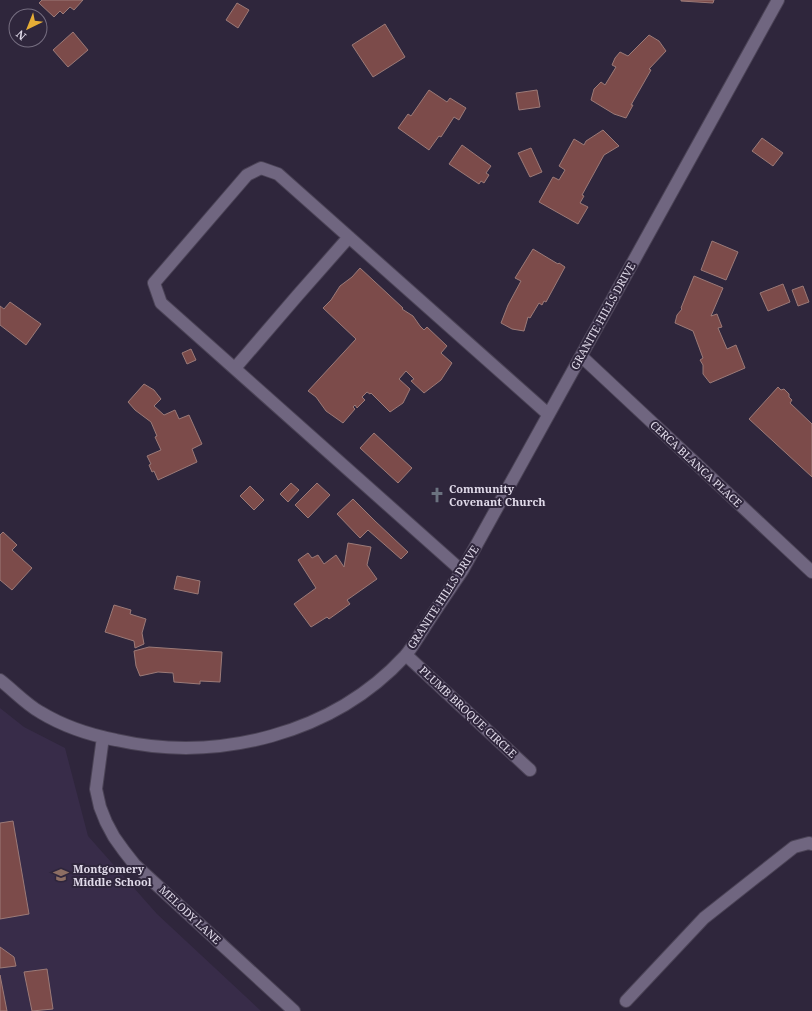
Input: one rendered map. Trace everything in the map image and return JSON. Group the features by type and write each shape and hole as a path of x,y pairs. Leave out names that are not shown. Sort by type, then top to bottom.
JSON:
{"street":[{"name":"GRANITE HILLS DRIVE","path":"0,680 39,712 81,730 103,738 150,746 185,749 240,744 266,738 292,729 342,706 386,674 406,655 462,570 778,0"},
{"path":"462,570 161,303 154,283 247,175 261,168 278,174 548,414"},
{"path":"235,368 349,238"},
{"name":"CERCA BLANCA PLACE","path":"581,356 812,572"},
{"name":"PLUMB BROQUE CIRCLE","path":"406,655 530,770"},
{"name":"MELODY LANE","path":"103,738 96,789 106,822 124,851 135,864 294,1011"},
{"path":"626,1001 704,918 794,847 809,843 812,844"}],"shaded area":[{"name":"Montgomery Middle School","path":"0,708 24,727 65,748 88,836 157,914 261,1011 0,1011"}],"building":[{"path":"42,0 83,0 74,10 70,7 63,14 60,11 54,17 48,11 48,8 44,8 39,3"},
{"path":"681,0 714,0 713,3"},
{"path":"237,3 249,10 238,28 226,20"},
{"path":"385,24 405,57 373,77 352,45"},
{"path":"73,32 88,50 68,67 53,50"},
{"path":"649,35 659,41 666,51 649,69 651,70 631,105 633,105 626,118 614,114 591,100 594,89 601,82 605,85 616,67 612,65 620,52 628,56"},
{"path":"429,90 447,102 450,98 466,108 459,120 454,117 441,137 439,136 429,150 398,128 408,114 411,116"},
{"path":"537,90 540,107 519,110 516,93"},
{"path":"603,130 619,146 604,155 582,195 584,196 580,203 588,207 578,224 539,202 553,177 559,180 565,170 559,166 574,139 584,145 586,141"},
{"path":"762,138 783,153 773,166 752,151"},
{"path":"462,145 491,166 486,173 489,175 484,183 481,181 479,184 449,164"},
{"path":"531,148 542,172 530,177 518,153"},
{"path":"712,241 738,252 726,280 701,270"},
{"path":"533,249 565,267 546,302 544,301 542,305 539,303 530,318 528,317 524,331 512,329 501,323 508,305 521,281 515,278"},
{"path":"360,268 403,308 402,309 413,316 424,330 427,327 447,346 441,353 452,363 441,380 424,393 411,381 414,379 406,371 399,379 410,389 403,403 390,412 371,393 370,394 367,392 362,397 365,400 357,408 355,405 353,407 355,409 343,423 326,411 316,397 308,391 356,339 323,308 331,300 340,286 352,277"},
{"path":"694,276 723,288 711,316 717,314 722,327 718,328 727,349 736,345 745,368 710,383 703,374 703,365 700,360 703,358 693,331 675,323 677,315 682,309 681,308"},
{"path":"783,284 790,302 768,311 760,293"},
{"path":"803,286 809,302 798,306 792,290"},
{"path":"10,302 41,324 26,345 0,325 0,306 4,309"},
{"path":"191,349 196,360 187,364 182,353"},
{"path":"144,384 154,390 161,399 154,406 164,415 175,410 179,419 189,415 202,444 192,449 197,462 158,480 154,471 152,472 149,465 151,464 147,456 161,450 155,437 157,436 151,422 135,410 128,402"},
{"path":"778,387 781,390 784,389 789,394 789,397 792,400 790,403 812,424 812,477 749,419"},
{"path":"374,433 412,468 398,483 360,448"},
{"path":"291,483 299,490 288,502 280,494"},
{"path":"317,483 330,495 308,518 295,505"},
{"path":"250,486 264,500 254,510 240,496"},
{"path":"353,499 408,552 401,559 368,530 360,538 337,514"},
{"path":"3,532 17,545 12,550 32,568 12,590 0,580 0,535"},
{"path":"348,543 371,547 367,565 377,579 347,600 350,604 329,619 327,617 311,627 294,604 316,588 298,560 308,553 312,558 318,555 324,564 336,555 344,567"},
{"path":"177,576 200,581 198,594 174,589"},
{"path":"114,605 131,610 130,614 146,619 142,633 144,644 135,648 134,641 105,632"},
{"path":"149,647 222,652 220,682 200,681 200,684 174,682 173,673 158,672 140,676 136,666 134,651"},
{"path":"13,821 29,914 0,919 0,823"},
{"path":"0,947 14,957 16,966 0,968"},
{"path":"47,969 53,1009 32,1011 24,972"},
{"path":"0,975 7,1011 0,1011"}],"place":[{"name":"Community Covenant Church","path":"437,495"},
{"name":"Montgomery Middle School","path":"61,875"}]}
